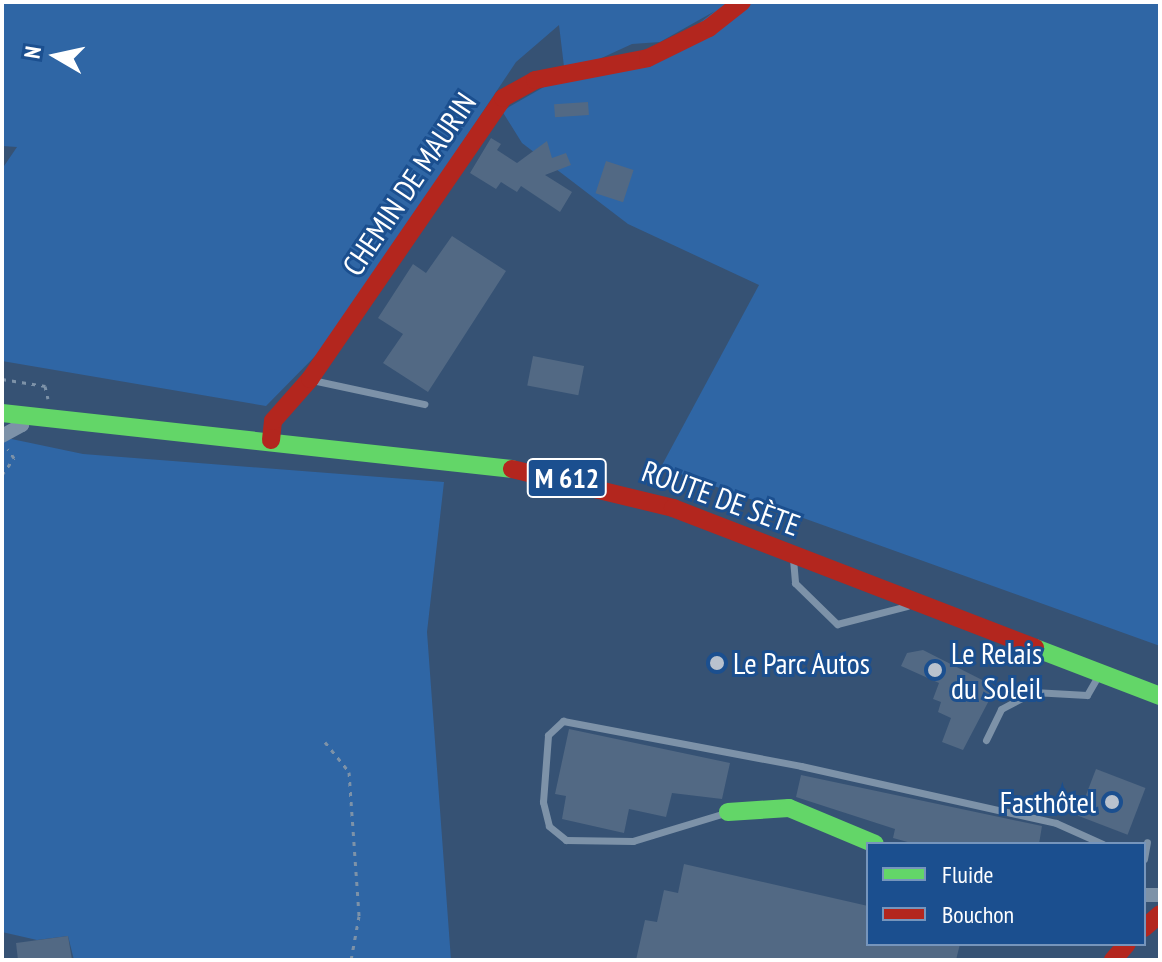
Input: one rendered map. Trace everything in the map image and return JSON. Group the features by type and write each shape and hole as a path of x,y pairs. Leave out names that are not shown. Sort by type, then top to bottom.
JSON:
{"main road":[{"name":"CHEMIN DE MAURIN","path":"271,440 273,421 310,379 503,98 535,80 648,58 709,28 742,2"},
{"name":"ROUTE DE SÈTE","path":"2,413 271,440 577,480 792,553 1160,696"},
{"path":"728,812 789,808 870,842"}],"street":[{"path":"2,438 22,425 24,415"}],"lane":[{"path":"310,379 424,404"},
{"path":"792,553 795,583 837,624 858,623 919,602"},
{"path":"986,740 1001,709 1033,692 1087,695 1100,673"},
{"path":"728,812 633,841 566,840 549,826 543,802 548,735 563,721 801,766 1042,819 1098,842"},
{"path":"1146,848 1147,842"}],"path":[{"path":"2,379 45,386 52,418"},
{"path":"2,438 14,458 2,475"},
{"path":"325,742 349,772 359,916 351,960"}],"shaded area":[{"path":"2,2 1160,2 1160,646 661,467 759,285 628,224 522,143 502,111 565,75 559,25 516,62 329,342 266,406 2,361 2,169 17,147 2,146","holes":["715,11 666,49 571,72 632,44 660,42"]},
{"path":"2,437 83,454 444,482 427,632 451,960 74,960 68,936 37,940 2,932"}],"building":[{"path":"588,102 589,115 555,117 554,104"},
{"path":"491,138 501,144 497,150 517,163 547,141 552,158 566,153 571,165 545,175 572,192 560,212 521,186 517,192 501,182 496,189 470,173"},
{"path":"606,161 634,170 623,202 595,193"},
{"path":"452,236 506,271 428,392 383,363 403,334 378,318 413,264 426,273"},
{"path":"533,356 584,366 578,395 527,385"},
{"path":"923,650 996,687 963,750 942,742 951,718 938,712 941,702 933,699 939,683 901,666 907,653"},
{"path":"569,729 730,763 722,799 672,793 666,817 629,809 624,833 562,819 566,796 555,794"},
{"name":"Fasthôtel","path":"1096,769 1145,788 1128,835 1078,816"},
{"path":"801,775 1042,826 1039,842 908,842 893,838 895,829 796,797"},
{"path":"684,864 866,906 866,946 960,946 956,960 636,960 645,920 657,922 664,890 678,893"},
{"path":"68,936 72,960 18,960 16,943"}],"traffic: fast":[{"path":"2,413 512,469"},
{"path":"1035,648 1160,696"},
{"path":"728,812 789,808 870,842"}],"traffic: jam":[{"path":"271,440 273,421 310,379 503,98 535,80 648,58 709,28 742,2"},
{"path":"512,469 673,508 1035,648"},
{"path":"1146,926 1160,914"},
{"path":"1113,960 1125,946"}],"place":[{"name":"Le Parc Autos","path":"717,663"},
{"name":"Le Relais du Soleil","path":"935,670"},
{"name":"Fasthôtel","path":"1112,802"}]}
